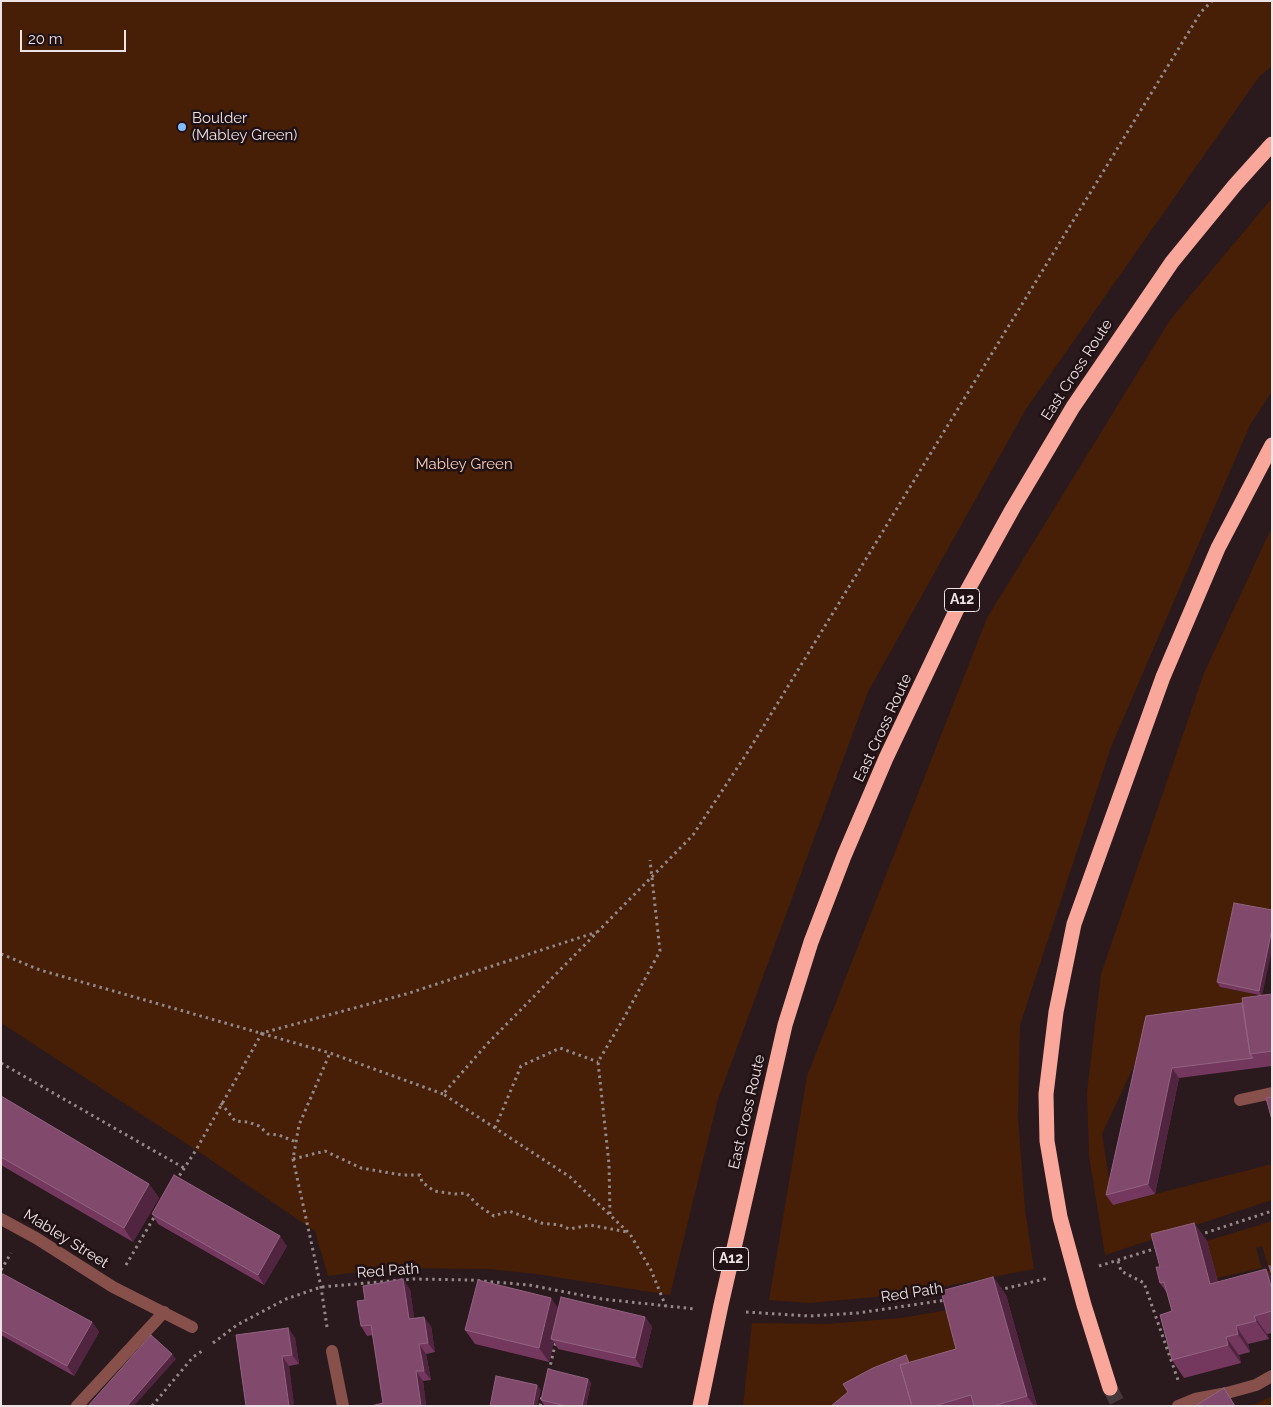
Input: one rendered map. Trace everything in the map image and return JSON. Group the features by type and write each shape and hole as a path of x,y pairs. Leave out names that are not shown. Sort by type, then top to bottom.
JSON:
{"highway":[{"name":"East Cross Route","path":"700,1406 723,1295 785,1025 811,942 844,856 886,758 958,609 1012,508 1072,407 1172,262 1235,185 1272,144"},
{"path":"1110,1388 1084,1305 1060,1217 1046,1141 1046,1094 1056,1012 1074,924 1163,677 1218,548 1272,445"}],"street":[{"path":"1240,1100 1272,1093"},
{"name":"Mabley Street","path":"1,1218 113,1287 192,1327"},
{"path":"77,1406 164,1312"},
{"path":"332,1352 343,1406"},
{"path":"1178,1406 1195,1399 1227,1393 1256,1384 1272,1376"}],"path":[{"path":"443,1094 488,1043 693,835 748,750 1201,12 1212,1"},
{"path":"610,1215 609,1164 598,1062 626,1016 660,951 650,860"},
{"path":"174,1185 196,1150 262,1033 406,994 598,932"},
{"path":"1,954 40,970 330,1053 443,1094 570,1177 627,1232"},
{"path":"495,1128 521,1066 560,1048 598,1062"},
{"path":"330,1053 299,1125 293,1158 321,1287 332,1352"},
{"path":"1,1063 184,1168"},
{"path":"221,1103 235,1121 248,1122 259,1126 268,1134 279,1135 296,1142"},
{"path":"293,1158 326,1151 361,1168 402,1175 420,1175 422,1182 434,1192 466,1193 479,1206 494,1216 509,1210 541,1223 560,1225 569,1230 590,1225 627,1232"},
{"path":"113,1287 158,1210"},
{"path":"1190,1237 1272,1211"},
{"name":"Red Path","path":"152,1406 193,1358 237,1325 286,1299 321,1287 414,1279 471,1280 530,1285 602,1299 666,1307 651,1270 627,1232"},
{"path":"1112,1263 1163,1246"},
{"path":"1118,1261 1121,1271 1144,1283 1180,1386"},
{"path":"990,1291 1018,1286"},
{"name":"Red Path","path":"809,1316 858,1313 952,1299"},
{"path":"546,1380 558,1332"},
{"path":"540,1406 544,1390"}],"green space":[{"name":"Mabley Green","path":"1,1 1272,1 1272,66 1259,77 1026,409 868,692 718,1099 670,1295 536,1274 489,1269 391,1268 328,1276 315,1231 196,1150 1,1023"},
{"path":"1272,198 1272,391 1250,425 1111,747 1020,1025 1018,1117 1025,1209 1034,1269 906,1294 810,1303 769,1300 807,1076 987,618 1170,320"},
{"path":"1272,527 1272,915 1220,987 1254,994 1252,1012 1153,1025 1102,1134 1113,1205 1272,1164 1272,1200 1105,1255 1089,1156 1087,1092 1101,974 1204,673"},
{"path":"1272,1221 1272,1289 1223,1302 1218,1283 1269,1270 1268,1266 1262,1246 1256,1248 1262,1268 1217,1278 1207,1241"},
{"path":"954,1309 969,1367 850,1406 743,1406 752,1323 826,1324 901,1318"},
{"path":"1272,1396 1272,1406 1242,1406 1256,1404"}],"building":[{"path":"1234,903 1272,910 1272,929 1259,991 1217,982"},
{"path":"1272,994 1272,1051 1250,1054 1242,998"},
{"path":"1242,1003 1250,1054 1253,1058 1172,1068 1148,1184 1106,1195 1146,1016"},
{"path":"1,1096 149,1184 124,1228 1,1157"},
{"path":"1272,1097 1272,1120 1266,1098"},
{"path":"174,1175 280,1236 258,1275 152,1214"},
{"path":"1194,1223 1210,1284 1266,1269 1272,1290 1272,1311 1254,1316 1256,1321 1236,1326 1238,1334 1226,1337 1228,1345 1172,1360 1160,1315 1172,1311 1164,1282 1160,1283 1156,1267 1160,1267 1151,1234"},
{"path":"3,1274 92,1322 67,1366 1,1330 1,1277"},
{"path":"993,1277 1027,1396 993,1406 974,1406 971,1395 934,1406 912,1406 900,1365 956,1349 941,1291"},
{"path":"403,1279 409,1319 424,1317 428,1343 419,1344 424,1371 416,1371 421,1406 371,1406 383,1403 371,1325 361,1326 357,1301 365,1300 363,1286"},
{"path":"478,1280 551,1298 539,1348 465,1330"},
{"path":"561,1297 645,1317 635,1358 551,1339"},
{"path":"288,1328 292,1355 282,1356 289,1406 246,1406 236,1335"},
{"path":"151,1335 172,1354 127,1406 88,1406"},
{"path":"906,1355 909,1363 900,1365 912,1406 831,1406 848,1392 843,1384 873,1368"},
{"path":"548,1369 588,1379 582,1406 566,1406 541,1400"},
{"path":"496,1376 537,1385 533,1406 490,1406"},
{"path":"1224,1388 1235,1406 1195,1406"}],"tunnel":[{"path":"1110,1388 1119,1406"}],"place":[{"name":"Boulder (Mabley Green)","path":"182,127"}]}
